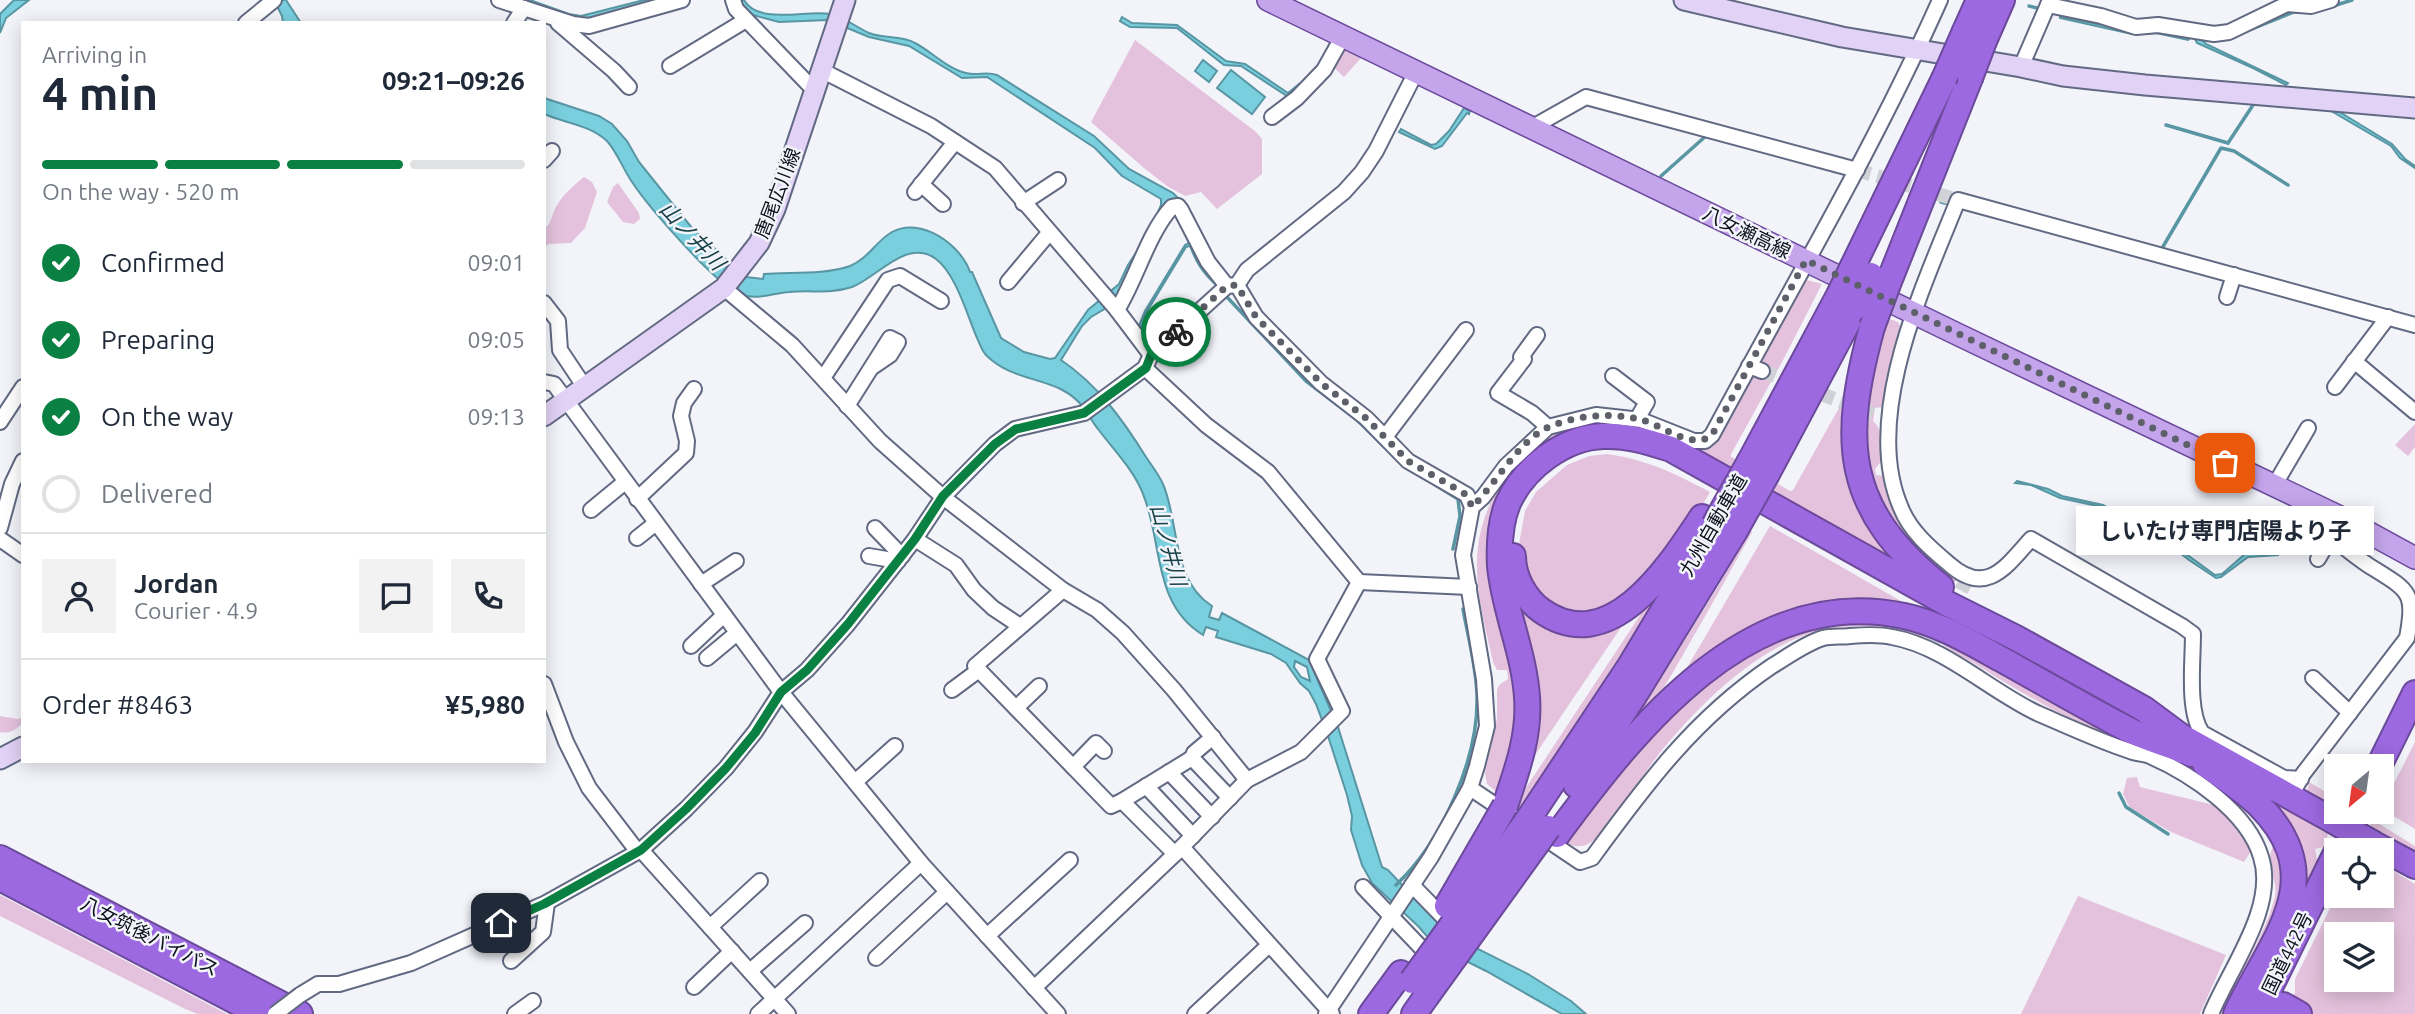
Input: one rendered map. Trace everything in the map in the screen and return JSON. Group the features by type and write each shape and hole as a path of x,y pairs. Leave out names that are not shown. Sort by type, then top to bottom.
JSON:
{"highway":[{"name":"九州自動車道","path":"1386,1014 1419,996 1545,827 1634,696 1717,524 1841,297 1864,272 1970,78 1979,0"},
{"name":"九州自動車道","path":"1864,272 1884,203 1944,79 2002,0"},
{"path":"1864,272 1872,327 1860,373 1854,421 1858,469 1864,495 1906,558 1979,633"},
{"path":"1841,297 1752,464 1717,524 1673,561 1652,587 1618,615 1574,624 1557,620 1527,598 1513,563 1513,537 1520,511 1530,491 1547,472 1566,458 1587,451 1620,448 1637,450 1672,464 1754,509 1930,610 2144,709 2334,838"},
{"path":"1371,1014 1419,996 1459,889 1505,806 1521,758 1526,730 1527,698 1521,657 1500,568 1502,524 1508,504 1529,473 1541,461 1560,449 1583,439 1623,436 1671,449 1948,604 1979,633 2134,732 2196,757 2334,838"},
{"path":"1545,827 1599,778 1652,717 1730,652 1758,636 1812,615 1847,610 1905,616 1979,633"},
{"path":"2385,754 2415,693"},
{"path":"2196,757 2259,805 2287,839 2293,856 2294,881 2288,913 2236,1014"},
{"name":"国道442号","path":"2334,838 2346,824"},
{"name":"八女筑後バイパス","path":"0,858 300,1004"},
{"path":"2394,858 2415,866"},
{"name":"国道442号","path":"2265,1010 2324,863"},
{"path":"2394,863 2415,877"},
{"name":"八女筑後バイパス","path":"0,878 260,1014"},
{"path":"2265,1010 2283,1005 2299,1014"}],"main road":[{"name":"八女瀬高線","path":"1268,0 2274,486 2415,558"}],"street":[{"path":"499,0 573,24 589,26 682,0"},
{"path":"733,0 736,9 814,90"},
{"path":"1684,0 1842,37 2063,76 2415,108"},
{"path":"1472,507 1506,466 1548,427 1596,415 1637,419 1694,441 1705,441 1712,435 1756,369 1806,260 1857,170 1918,50 1940,0"},
{"path":"2021,67 2049,3 2136,27 2158,25 2214,34 2229,32 2287,4 2311,6 2331,0"},
{"path":"249,21 270,4"},
{"path":"514,21 524,8"},
{"name":"唐尾広川線","path":"546,415 724,287 740,269 759,243 773,213 840,14"},
{"path":"550,17 629,87"},
{"path":"670,66 746,20"},
{"path":"1272,117 1297,98 1324,70 1343,36"},
{"path":"821,70 931,127 995,169 1111,304 1148,362 1206,425 1268,472 1359,582 1469,587"},
{"path":"275,1014 300,1004 318,984 339,984 411,963 547,902 640,851 726,768 755,733 781,692 807,670 848,624 915,539 943,496 995,444 1016,429 1084,413 1109,396 1247,270 1344,192 1376,151 1416,72"},
{"path":"1531,128 1586,97 1857,170"},
{"path":"943,204 918,188 955,142"},
{"path":"1023,203 1058,180"},
{"path":"2318,559 2331,537 2374,569 2405,587 2415,603 2415,611 2407,638 2297,785 2203,733 2197,725 2194,711 2193,634 2182,626 2031,539 2000,573 1989,578 1973,578 1954,569 1912,528 1900,508 1891,477 1884,418 1914,312 1958,200 2415,325"},
{"path":"1111,304 1129,292 1138,267 1172,207 1178,206 1208,262 1232,285 1256,317 1292,355 1321,383 1366,418 1408,461 1467,495 1472,507 1463,555 1484,679 1487,726 1470,788 1431,857 1329,1013 1269,945 1178,851 1122,801"},
{"path":"1008,282 1049,233"},
{"path":"2227,297 2234,275"},
{"path":"823,378 888,280 900,276 942,301"},
{"path":"724,287 792,345 880,440 943,496 1063,590 1097,610 1123,633 1247,780"},
{"path":"546,306 558,321 560,350 584,386"},
{"path":"2335,387 2388,317"},
{"path":"1385,437 1466,330"},
{"path":"1537,335 1521,357 1524,359 1498,393 1532,413 1548,427"},
{"path":"2354,361 2415,412"},
{"path":"847,406 871,368"},
{"path":"1612,376 1647,402 1637,419"},
{"path":"549,383 566,400 781,692 921,863 1057,1014"},
{"path":"637,499 690,459 681,416 684,403 694,389"},
{"path":"0,422 21,390"},
{"path":"2274,486 2308,428"},
{"path":"0,528 12,484 21,465"},
{"path":"591,510 625,482"},
{"path":"636,538 656,523"},
{"path":"875,528 900,558"},
{"path":"2355,555 2366,532"},
{"path":"0,539 21,554"},
{"path":"915,539 956,565 974,590 993,608 1020,626"},
{"path":"869,556 900,558"},
{"path":"701,584 736,561"},
{"path":"1034,988 1178,851 1247,780 1301,752 1338,716 1342,711 1317,659 1359,582"},
{"path":"1063,590 975,666 1111,806 1192,758 1194,753 1213,737"},
{"path":"691,646 723,615"},
{"path":"707,658 737,633"},
{"path":"1470,788 1580,862 1592,858 1659,768 1691,733 1747,683 1786,657 1824,638 1892,637 1937,653 2035,712 2131,752 2149,755 2195,782 2236,813 2261,853 2265,887 2261,904 2211,1014"},
{"path":"951,690 979,670"},
{"path":"2314,678 2350,713"},
{"path":"1016,708 1039,685"},
{"path":"546,689 566,742 589,788 640,851 788,1014"},
{"path":"1073,766 1096,743 1104,751"},
{"path":"855,782 895,746"},
{"path":"0,759 21,748"},
{"path":"1192,758 1230,798"},
{"path":"1169,772 1212,817"},
{"path":"1146,786 1193,836"},
{"path":"2261,853 2273,831"},
{"path":"987,936 1070,859"},
{"path":"758,1014 921,863"},
{"path":"710,927 760,881"},
{"path":"1363,887 1393,914 1438,965"},
{"path":"1410,888 1456,930"},
{"path":"876,958 947,892"},
{"path":"510,961 543,932 547,902"},
{"path":"750,971 805,923"},
{"path":"1195,1014 1269,945"},
{"path":"694,987 732,951"},
{"path":"515,1014 533,1001"}],"shaded area":[{"path":"1135,40 1262,139 1262,174 1217,209 1201,192 1185,196 1167,186 1091,122"},
{"path":"1340,48 1361,58 1344,77 1331,65"},
{"path":"584,177 592,182 597,192 585,228 571,243 546,246 546,227 566,193"},
{"path":"618,183 639,213 640,219 634,224 623,222 607,202 613,187"},
{"path":"1807,280 1822,284 1730,456 1790,491 1793,490 1853,383 1849,423 1908,567 1615,428 1504,495 1509,634 1520,729 1499,794 1487,784 1485,773 1497,718 1497,690 1499,685 1508,679 1507,670 1497,670 1493,662 1477,575 1482,526 1497,490 1508,473 1536,446 1553,435 1586,423 1635,425 1658,431 1695,447 1749,380 1762,377 1766,368 1759,359 1799,283"},
{"path":"1887,318 1898,322 1901,328 1883,407 1875,408 1873,421 1881,434 1884,458 1875,469 1876,475 1884,476 1896,506 1955,574 1955,582 1929,564 1906,541 1879,500 1869,472 1864,428 1866,397"},
{"path":"2415,424 2415,447 2408,456 2395,445"},
{"path":"1607,454 1660,468 1710,492 1691,524 1622,604 1583,616 1547,605 1519,564 1519,544 1525,511 1536,492 1567,465 1589,456"},
{"path":"1770,526 1927,616 1868,605 1678,683"},
{"path":"1750,530 1752,532 1669,679 1648,709 1631,726 1719,585"},
{"path":"1658,588 1662,590 1586,714 1522,810 1514,806"},
{"path":"1516,592 1539,621 1628,617 1531,761"},
{"path":"1863,619 1929,632 1927,638 1877,627 1839,627 1802,636 1777,648 1729,681 1687,722 1652,763 1597,838 1580,846 1565,842 1670,709 1783,632"},
{"path":"1941,636 2006,671 2038,696 2130,744 2115,741 2017,689 1950,650 1939,641"},
{"path":"0,716 21,718 21,725 13,731 0,732"},
{"path":"2415,742 2415,829 2394,816 2394,783"},
{"path":"2137,777 2140,787 2214,805 2226,813 2253,848 2244,862 2171,832 2130,808 2123,794 2127,778"},
{"path":"2309,782 2324,791 2324,809 2305,799"},
{"path":"2268,799 2328,834 2324,838 2324,847 2315,849 2319,870 2309,890 2305,887"},
{"path":"2371,824 2379,824 2415,846 2415,862 2394,850 2394,838 2373,838 2366,834"},
{"path":"2275,844 2289,885 2230,1014 2221,1014 2271,910 2275,889 2270,856"},
{"path":"2394,871 2415,884 2415,1014 2312,1014 2292,999 2295,979 2330,908 2394,908"},
{"path":"0,895 227,1014 198,1014 185,1009 0,916"},
{"path":"2078,896 2226,955 2200,1014 2021,1014"}],"water":[{"path":"14,0 29,0 6,18 0,33 0,14"},
{"path":"274,0 286,0 300,21 283,21"},
{"path":"514,0 530,0 581,16 644,0 662,0 583,20"},
{"name":"山ノ井川","path":"739,0 744,0 751,8 772,15 830,14 874,35 910,41 959,71 997,75 1094,136 1129,169 1178,198 1131,283 1108,307 1082,326 1061,360 1087,380 1109,404 1160,477 1183,567 1189,582 1212,606 1209,617 1219,620 1222,613 1309,660 1338,727 1382,867 1456,938 1528,974 1571,1001 1586,1014 1562,1014 1448,952 1432,942 1372,883 1362,865 1351,830 1352,816 1347,795 1328,736 1309,691 1286,663 1271,654 1216,637 1218,631 1206,627 1203,635 1187,622 1175,607 1167,589 1149,513 1139,485 1129,468 1073,397 1050,384 1011,372 985,354 955,285 936,259 914,253 903,256 862,282 844,289 789,292 760,297 742,295 730,289 700,262 652,209 607,141 585,128 546,115 546,99 599,116 612,124 692,228 746,277 763,279 764,274 840,269 862,259 892,232 903,228 927,231 949,243 972,272 1001,338 1024,352 1055,358 1088,310 1119,284 1149,233 1161,199 1122,176 1095,148 987,77 962,78 909,46 869,37 828,20 779,22 749,14","holes":["1295,661 1307,667 1310,681 1301,677 1294,667"]},
{"path":"2060,16 2131,31 2154,31 2190,38 2188,40 2156,33 2132,34"},
{"path":"1122,17 1132,23 1177,25 1226,61 1245,64 1288,93 1299,84 1302,87 1290,98 1241,66 1224,65 1177,28 1130,27 1120,21"},
{"path":"2194,37 2288,83 2286,85 2197,43"},
{"path":"1203,60 1217,71 1209,82 1195,71"},
{"path":"1231,70 1265,97 1252,114 1217,88"},
{"path":"1464,108 1470,111 1469,114 1467,113 1442,146 1435,149 1399,132 1401,129 1431,145 1436,144 1449,131"},
{"path":"2338,111 2392,144 2415,168 2400,158 2391,146 2333,112"},
{"path":"1177,217 1217,280 1215,284 1210,280 1190,246 1186,247 1146,313 1141,328 1153,343 1151,344 1138,328 1145,311 1185,245 1189,243"},
{"path":"2017,481 2048,489 2062,496 2103,505 2171,543 2215,575 2222,574 2245,554 2278,555 2248,557 2216,578 2171,546 2102,507 2060,498 2031,485 2015,483"}],"waterway":[{"path":"2330,7 2352,0"},
{"path":"2029,6 2037,8"},
{"path":"2247,31 2294,12 2309,12"},
{"path":"2228,143 2253,105"},
{"path":"2166,125 2228,143"},
{"path":"1661,176 1707,135"},
{"path":"2161,250 2221,148 2234,151 2288,185"},
{"path":"1941,202 1949,204"},
{"path":"1226,296 1306,381 1356,419 1404,466"},
{"path":"1434,484 1458,499 1460,516 1453,549"},
{"path":"1396,885 1413,867 1442,823 1454,798 1472,745 1477,695 1463,609"},
{"path":"2119,793 2126,807 2168,834"}],"tunnel":[{"path":"1857,170 1958,200"},
{"path":"1762,371 1878,416"},
{"path":"1931,646 1969,576"}],"way so far":[{"path":"1176,332 1227,286 1237,285 1256,317 1321,383 1366,418 1408,461 1467,495 1472,507 1528,443 1548,427 1572,420 1596,415 1641,420 1694,441 1705,441 1712,435 1806,260 2225,463"}],"place":[{"name":"しいたけ専門店陽より子","path":"2225,463"}],"route":[{"path":"501,923 544,904 641,850 726,768 755,733 781,692 807,670 848,624 915,539 943,496 995,444 1016,429 1084,413 1146,368 1151,355 1176,332"}]}
